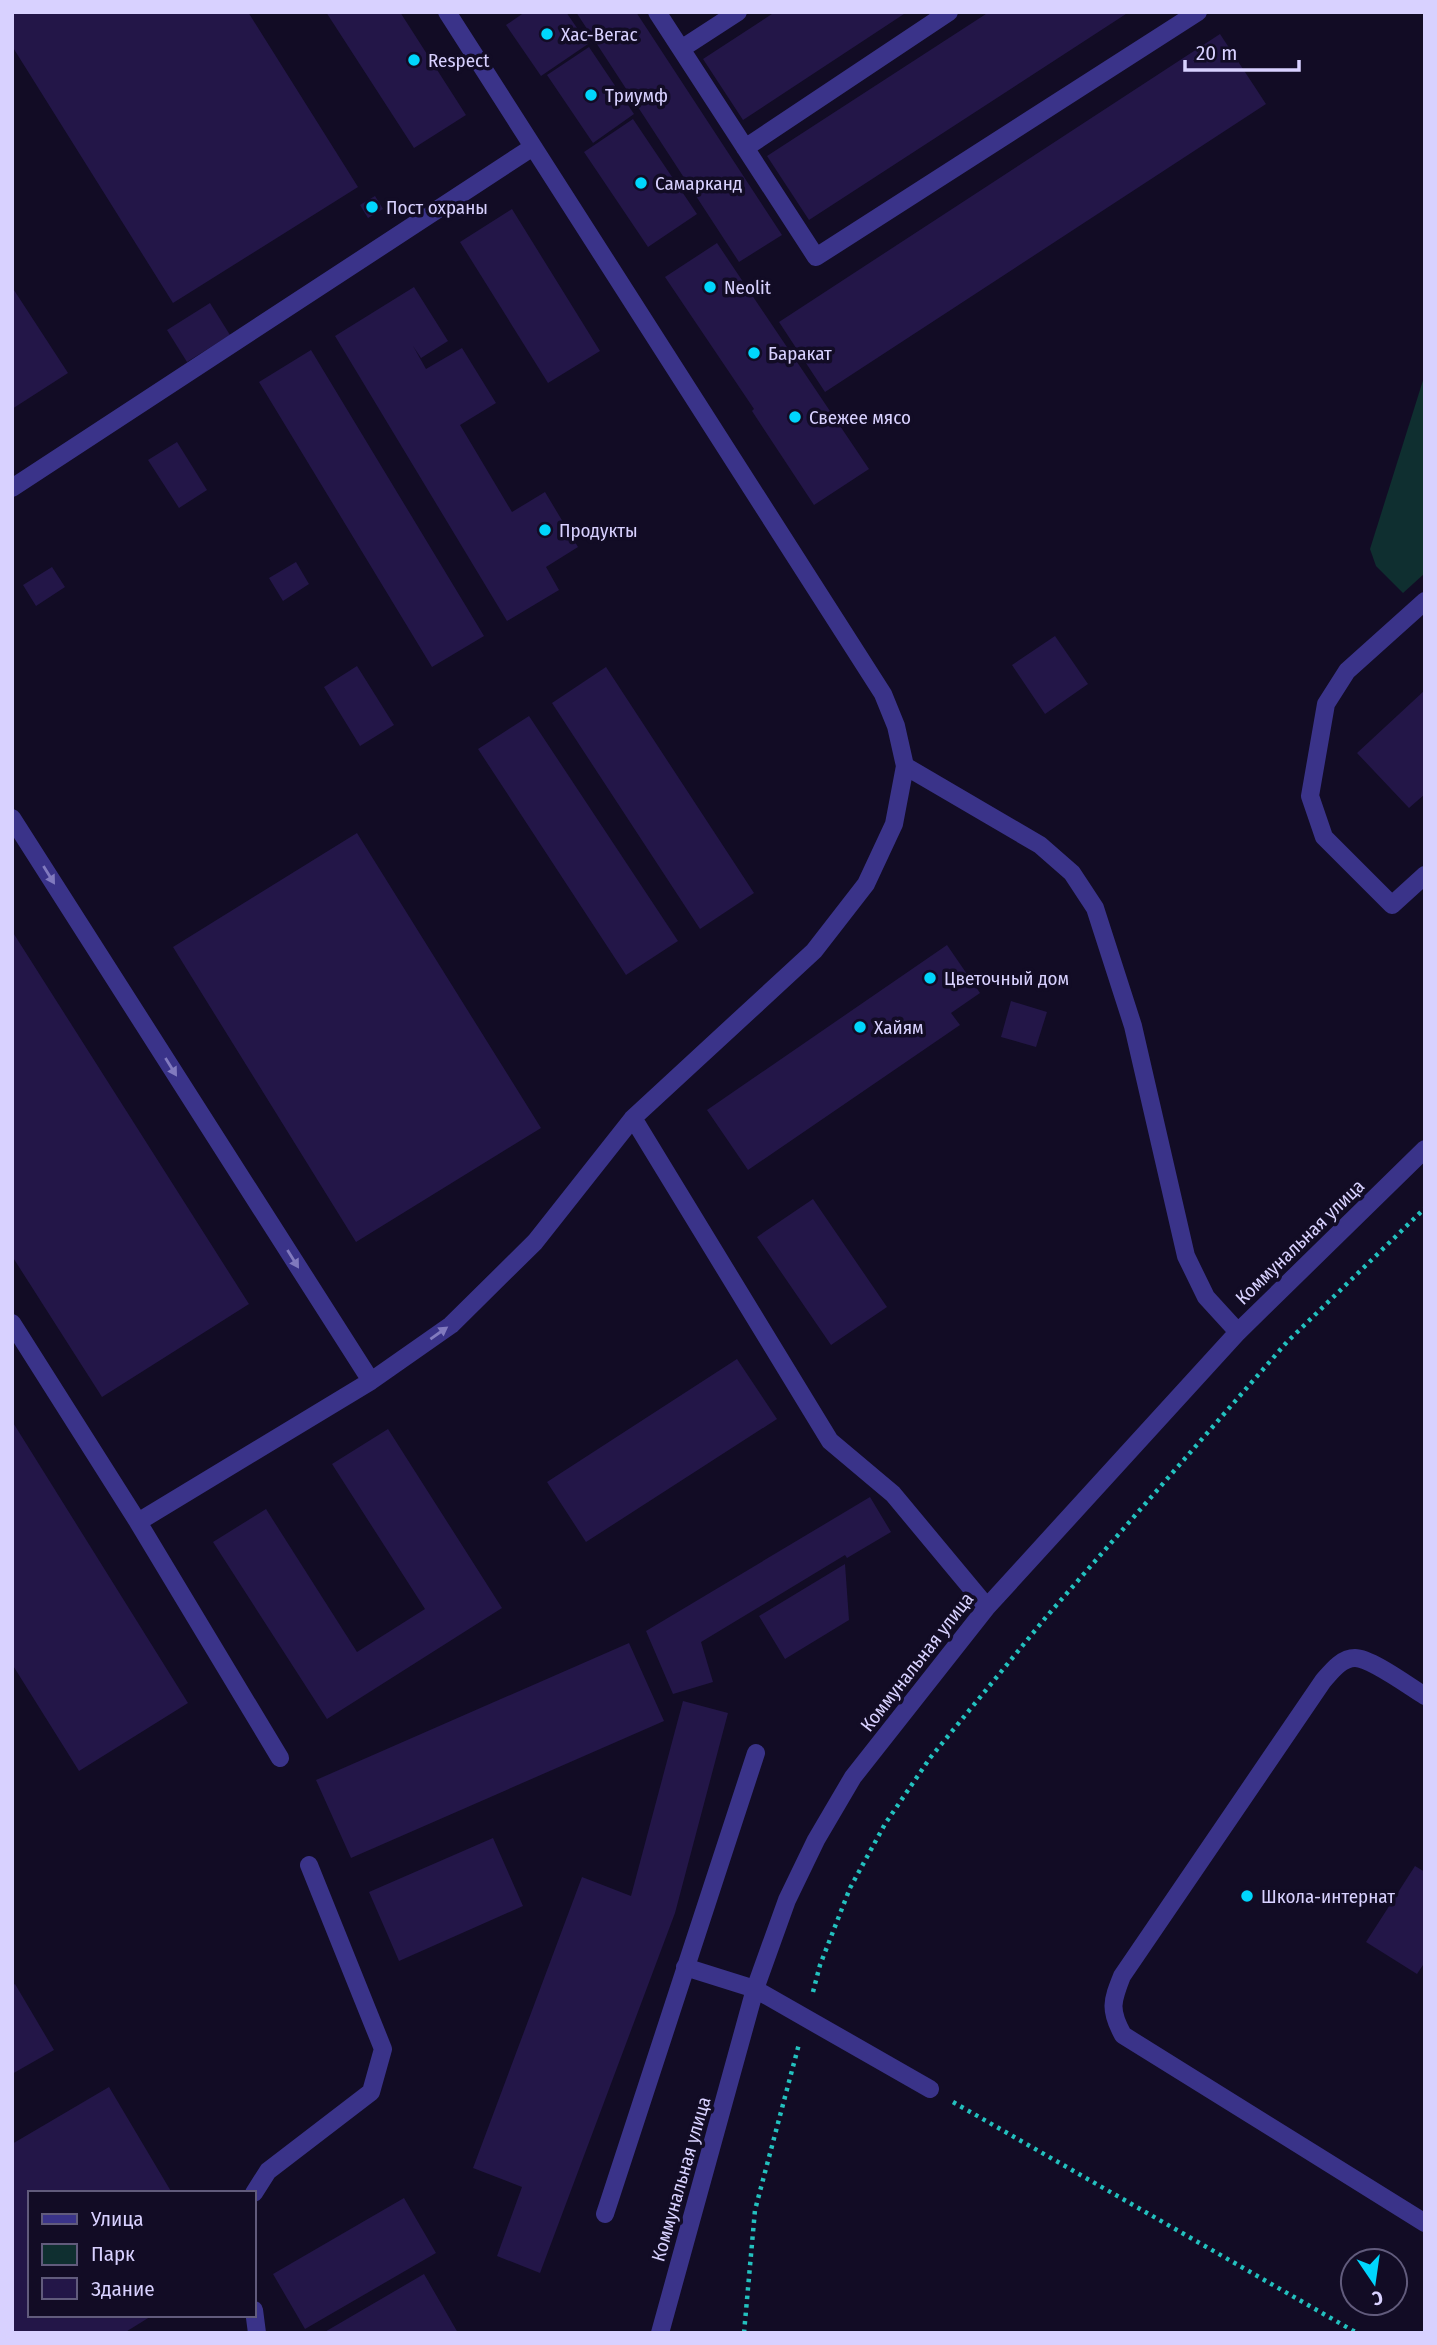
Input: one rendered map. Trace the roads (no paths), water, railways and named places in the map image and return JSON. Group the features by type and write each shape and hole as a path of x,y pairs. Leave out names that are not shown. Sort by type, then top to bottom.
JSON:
{"street":[{"path":"138,1522 370,1381 451,1325 535,1242 633,1118 814,951 866,884 894,824 905,766 896,726 883,694 447,12"},
{"path":"657,12 816,257 1198,12"},
{"path":"681,49 738,12"},
{"path":"745,148 949,12"},
{"path":"12,488 533,147"},
{"path":"1425,601 1347,671 1326,704 1310,796 1324,837 1392,905 1425,876"},
{"path":"905,766 1040,845 1072,873 1094,908 1133,1026 1186,1256 1206,1297 1238,1332"},
{"path":"12,818 370,1381"},
{"path":"633,1118 830,1441 893,1494 987,1607"},
{"name":"Коммунальная улица","path":"660,2333 755,1989 787,1899 816,1840 853,1777 987,1607 1238,1332 1425,1149"},
{"path":"12,1323 138,1522 281,1758"},
{"path":"1425,1696 1374,1665 1354,1658 1338,1664 1323,1681 1122,1976 1113,1998 1113,2017 1123,2035 1425,2223"},
{"path":"605,2214 756,1753"},
{"path":"255,2191 268,2171 371,2092 383,2049 309,1865"},
{"path":"685,1967 755,1989 930,2089"}],"place":[{"name":"Хас-Вегас","path":"547,34"},
{"name":"Respect","path":"414,60"},
{"name":"Триумф","path":"591,95"},
{"name":"Самарканд","path":"641,183"},
{"name":"Пост охраны","path":"372,207"},
{"name":"Neolit","path":"710,287"},
{"name":"Баракат","path":"754,353"},
{"name":"Свежее мясо","path":"795,417"},
{"name":"Продукты","path":"545,530"},
{"name":"Цветочный дом","path":"930,978"},
{"name":"Хайям","path":"860,1027"},
{"name":"Школа-интернат","path":"1247,1896"}]}
